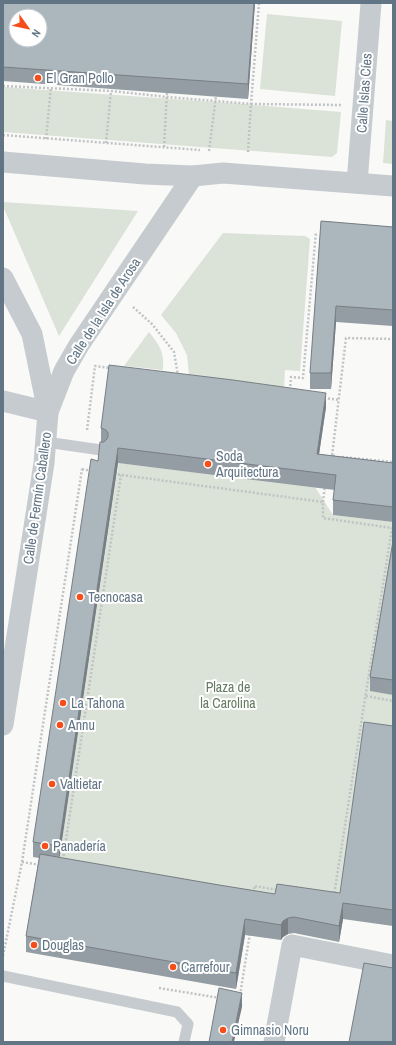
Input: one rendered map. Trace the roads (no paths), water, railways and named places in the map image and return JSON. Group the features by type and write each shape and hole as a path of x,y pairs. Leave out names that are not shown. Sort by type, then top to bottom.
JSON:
{"street":[{"name":"Calle Islas Cíes","path":"357,183 371,3"},
{"path":"3,162 145,174 193,176 223,173 393,186"},
{"name":"Calle de la Isla de Arosa","path":"48,412 64,371 79,346 193,176"},
{"name":"Calle de Fermín Caballero","path":"3,278 32,334 48,412 44,464 3,724"},
{"path":"3,401 48,412"},
{"path":"274,1042 292,945 393,965"}],"lane":[{"path":"46,442 101,450"},
{"path":"3,976 177,1012 188,1024 184,1042"}],"place":[{"name":"El Gran Pollo","path":"38,78"},
{"name":"Soda Arquitectura","path":"208,464"},
{"name":"Tecnocasa","path":"80,597"},
{"name":"La Tahona","path":"63,703"},
{"name":"Annu","path":"60,725"},
{"name":"Valtietar","path":"52,784"},
{"name":"Panadería","path":"45,846"},
{"name":"Douglas","path":"34,945"},
{"name":"Carrefour","path":"173,967"},
{"name":"Gimnasio Noru","path":"223,1030"}],"park label":[{"name":"Plaza de la Carolina","path":"228,696"}]}
